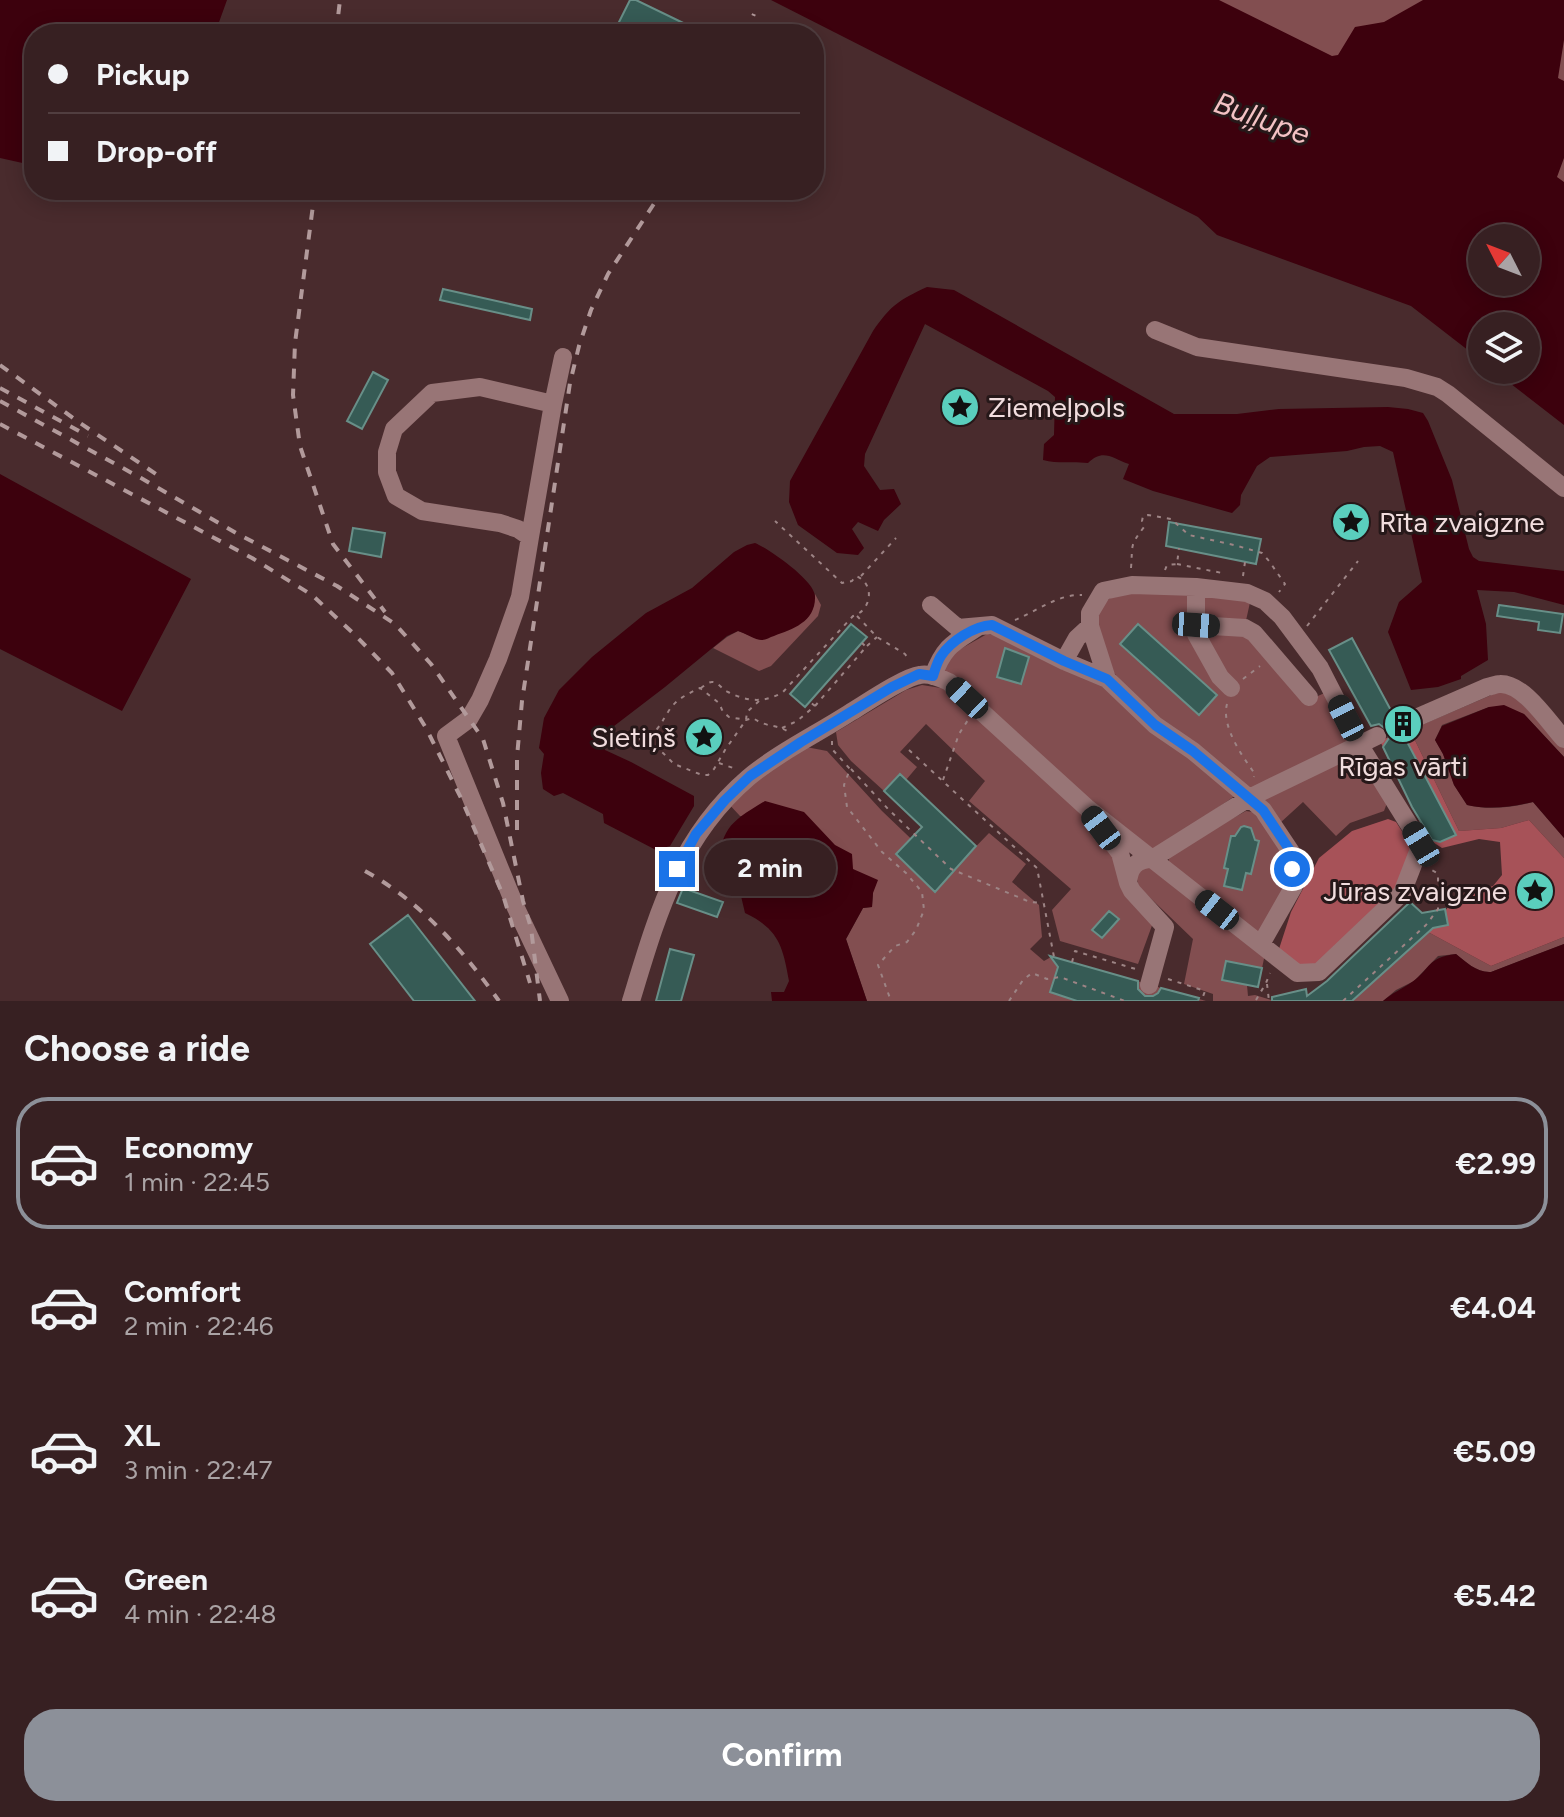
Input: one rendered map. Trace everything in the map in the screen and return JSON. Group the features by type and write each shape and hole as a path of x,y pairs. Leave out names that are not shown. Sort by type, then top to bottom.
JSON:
{"lane":[{"path":"1155,330 1197,347 1406,378 1437,387 1564,488"},
{"path":"560,1001 516,908 446,736 469,719 480,700 520,597 563,357"},
{"path":"530,537 500,523 422,511 396,496 387,472 387,452 394,429 432,393 480,387 553,404"},
{"path":"926,675 949,682 1086,807 1297,973 1319,972 1402,893 1421,844 1359,744 1320,668 1282,617 1265,601 1247,593 1196,587 1132,585 1103,591 1090,613 1090,626 1107,679"},
{"path":"1196,587 1196,634 1220,677 1231,688"},
{"path":"1245,628 1255,597"},
{"path":"931,605 958,628 986,625 1107,679 1155,725 1193,751 1263,810 1291,852 1294,886 1268,950"},
{"path":"631,1001 651,935 677,869 696,834 725,800 750,776 801,742 892,687 926,675 952,644 986,625"},
{"path":"1196,625 1245,628 1254,633 1309,697"},
{"path":"1064,661 1077,638 1090,626"},
{"path":"1402,724 1502,683 1518,689 1564,739"},
{"path":"1128,883 1130,870 1135,863 1152,859 1249,798 1377,736"},
{"path":"1086,807 1120,853 1132,891 1165,927 1149,985"}],"path":[{"path":"1132,585 1131,547 1144,527 1143,516 1148,515 1171,519 1189,535 1262,553 1285,584 1276,595 1272,608"},
{"path":"775,521 842,583 860,577 896,538"},
{"path":"1177,564 1179,548"},
{"path":"1243,578 1245,562"},
{"path":"1158,586 1167,565 1177,564 1230,575"},
{"path":"759,701 747,712 746,720 708,775 674,764 640,739 661,725 669,709 684,695 710,682 726,692 759,701 772,699 783,692 853,616 861,613 870,590 860,577"},
{"path":"986,625 1006,623 1072,594 1093,595 1103,591"},
{"path":"856,616 877,637 905,654 926,675"},
{"path":"782,728 797,721 815,706 877,637"},
{"path":"862,643 866,647"},
{"path":"700,688 719,703 729,717 753,718 763,725 782,728 801,742 832,749 948,866 1030,902 1043,903"},
{"path":"810,702 815,706"},
{"path":"942,781 959,734 970,719 984,713"},
{"path":"830,725 832,749"},
{"path":"909,750 1037,868 1054,957"},
{"path":"850,769 844,785 847,807 882,852 922,892 924,910 916,930 907,942 895,946 878,965 891,1001"},
{"path":"916,844 920,839"},
{"path":"1343,1001 1426,925 1438,909 1437,873 1415,862"},
{"path":"943,870 948,866"},
{"path":"1268,950 1266,983 1269,1001"},
{"path":"1009,1001 1023,980 1032,973 1047,979 1060,977 1125,1001"},
{"path":"1256,1000 1266,983"}],"shaded area":[{"path":"1203,0 1564,0 1564,197"},
{"path":"1121,592 1251,598 1245,625 1309,700 1329,691 1349,745 1253,792 1157,723 1113,672 1095,619 1107,600"},
{"path":"815,594 821,605 818,616 771,666 759,671 713,648 738,631 762,640 812,607"},
{"path":"987,634 999,635 1101,682 1239,793 1154,852 1098,812 942,669 948,656"},
{"path":"922,685 947,689 1080,807 1154,920 1138,964 1060,941 1052,910 1071,889 969,801 985,781 926,724 900,752 917,767 906,780 899,774 884,791 838,745 836,732 906,690"},
{"path":"1509,692 1564,744 1564,757 1524,714 1489,707 1442,725 1435,740 1454,785 1467,805 1500,808 1533,802 1564,838 1564,858 1529,820 1501,828 1459,831 1410,730 1496,693"},
{"path":"1410,730 1459,831 1501,828 1529,820 1564,858 1564,937 1491,966 1428,932 1458,895 1493,886 1502,875 1500,842 1479,839 1442,848 1428,839 1380,741"},
{"path":"801,746 827,751 882,811 950,876 989,833 1026,864 1012,882 1039,905 1042,937 1030,949 1044,961 1054,957 1206,1001 867,1001 846,939 863,908 872,907 873,893 852,869 753,817 740,816 726,801"},
{"path":"1351,754 1363,761 1387,803 1384,811 1350,823 1336,836 1303,802 1280,823 1262,798"},
{"path":"1246,811 1253,812 1287,853 1289,886 1261,931 1254,932 1168,866 1170,853"},
{"path":"1388,819 1396,822 1413,848 1397,888 1317,964 1301,967 1279,949 1291,912 1319,858 1352,831"},
{"path":"1143,867 1157,868 1265,954 1262,968 1226,961 1222,979 1247,985 1248,996 1274,1001 1213,1001 1213,994 1184,984 1193,939 1139,887 1136,876"},
{"path":"1428,932 1491,966 1564,937 1564,944 1491,972 1476,969 1456,954 1438,956 1414,981 1383,1001 1352,1001"}],"water":[{"path":"0,0 227,0 218,24 24,24 24,163 0,158"},
{"name":"Buļļupe","path":"771,0 1219,0 1332,56 1338,55 1355,27 1384,22 1423,0 1564,0 1564,40 1558,78 1564,81 1564,158 1557,177 1564,182 1564,425 1511,384 1540,384 1540,312 1468,312 1468,350 1411,306 1217,235 1198,217 824,27 824,24"},
{"path":"927,287 954,290 1174,414 1388,407 1423,413 1452,480 1473,557 1479,561 1564,571 1564,605 1514,592 1477,590 1486,624 1488,660 1461,676 1461,679 1438,687 1411,690 1388,632 1399,602 1422,582 1393,452 1380,446 1270,457 1257,466 1241,495 1240,505 1232,513 1153,491 1123,479 1129,464 1108,456 1098,456 1088,463 1043,460 1044,444 1054,435 1055,397 925,324 865,454 864,466 880,490 894,489 901,504 884,520 878,531 858,522 852,529 864,548 858,555 837,553 798,525 789,502 790,481 873,331 896,304"},
{"path":"0,474 191,579 122,711 0,649"},
{"path":"755,543 790,566 813,589 812,612 796,627 764,640 738,631 727,636 601,736 605,750 694,796 694,806 670,846 656,850 604,823 603,814 563,793 554,796 543,789 541,773 544,754 539,748 544,718 559,690 592,657 646,613 692,588 734,552"},
{"path":"1504,705 1524,714 1564,757 1564,838 1533,802 1500,807 1467,805 1454,785 1435,740 1442,726 1489,707"},
{"path":"765,801 804,812 835,845 852,854 853,869 878,880 872,907 863,908 846,939 867,1001 772,1001 771,992 784,992 789,981 778,940 765,926 745,913 741,896 716,872 721,846 729,829"},
{"path":"1564,944 1564,1001 1383,1001 1412,982 1439,958 1456,954 1476,969 1491,972"}],"building":[{"path":"630,0 636,0 685,24 618,24"},
{"path":"443,289 532,309 530,320 440,300"},
{"path":"373,372 388,380 362,429 347,421"},
{"path":"1169,522 1261,539 1256,564 1166,546"},
{"path":"353,528 385,533 381,557 349,551"},
{"path":"1499,605 1563,614 1560,633 1538,630 1539,622 1497,616"},
{"path":"851,624 867,637 805,707 790,694"},
{"path":"1138,624 1217,695 1199,715 1120,644"},
{"path":"1352,638 1394,716 1390,722 1391,729 1404,736 1456,835 1440,842 1432,840 1383,747 1389,738 1387,730 1379,724 1371,726 1329,650"},
{"path":"1005,648 1029,657 1021,684 997,677"},
{"path":"900,774 976,846 935,892 896,854 922,827 884,791"},
{"path":"1244,826 1251,828 1255,840 1259,841 1251,874 1246,873 1242,890 1224,886 1228,869 1224,868 1231,836 1235,836"},
{"path":"683,888 723,902 717,917 677,903"},
{"path":"1410,902 1422,913 1445,909 1448,925 1433,928 1352,1001 1272,1001 1272,997 1306,989 1307,996 1327,981"},
{"path":"1109,911 1119,919 1102,938 1092,930"},
{"path":"408,915 475,1001 414,1001 370,944"},
{"path":"670,949 694,955 681,1001 656,1001"},
{"path":"1050,956 1138,981 1138,989 1145,996 1153,996 1161,988 1199,998 1198,1001 1077,1001 1050,992 1058,967"},
{"path":"1226,961 1262,968 1258,987 1222,980"}],"railway":[{"path":"337,24 340,0"},
{"path":"750,24 754,14"},
{"path":"314,200 295,343 293,395 300,446 333,544 385,612"},
{"path":"517,830 517,757 522,701 570,383 591,310 608,274 656,200"},
{"path":"0,365 162,478"},
{"path":"0,388 88,436"},
{"path":"0,401 337,586 395,624 431,664 483,739 503,803 531,928 540,1001"},
{"path":"0,424 252,558 312,595 392,673 426,728 461,798 503,895 530,983"},
{"path":"365,871 404,897 439,928 499,1001"}],"place":[{"name":"Ziemeļpols","path":"960,407"},
{"name":"Rīta zvaigzne","path":"1351,522"},
{"name":"Rīgas vārti","path":"1403,724"},
{"name":"Sietiņš","path":"704,737"},
{"name":"Jūras zvaigzne","path":"1535,891"}],"route":[{"path":"677,869 696,834 750,776 892,687 919,674 933,676 940,657 952,644 980,626 992,625 1107,679 1155,725 1193,751 1263,810 1291,852 1292,869"}]}
